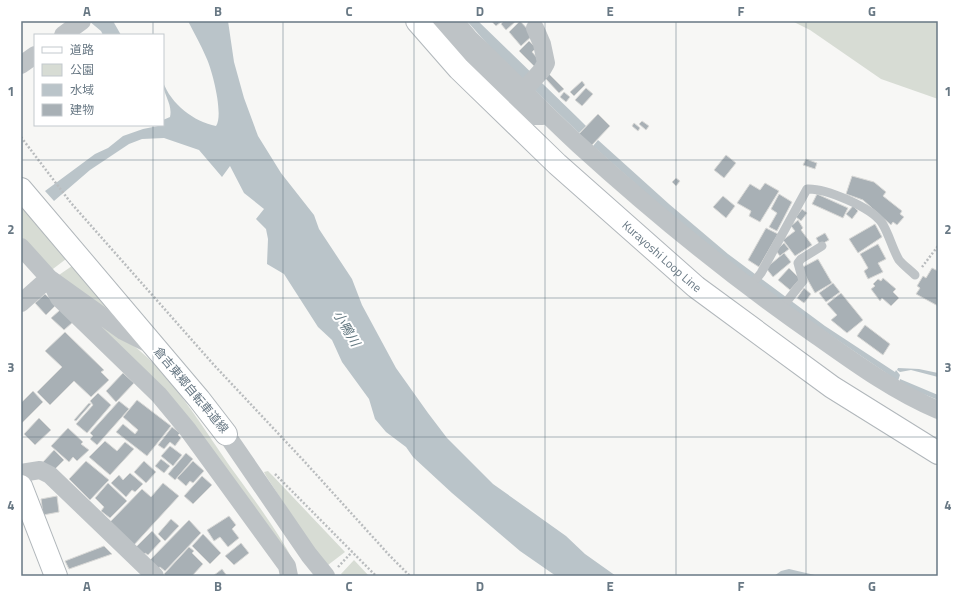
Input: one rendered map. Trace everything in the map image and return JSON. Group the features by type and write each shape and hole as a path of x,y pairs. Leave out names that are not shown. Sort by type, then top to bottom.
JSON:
{"main road":[{"name":"Kurayoshi Loop Line","path":"417,21 459,69 557,164 696,287 832,387 938,453"},
{"name":"倉吉東郷自転車道線","path":"21,189 199,399 226,434"},
{"path":"21,486 56,576"}],"street":[{"path":"64,34 82,21"},
{"path":"432,21 532,116 550,116"},
{"path":"455,21 469,38 578,144 661,217 749,288 856,363 922,404 938,410"},
{"path":"524,90 542,70 546,63 542,44 535,28"},
{"path":"21,65 34,56"},
{"path":"21,247 49,278 122,330 155,347"},
{"path":"21,303 49,278"},
{"path":"49,278 59,298 159,395 188,430 287,566 289,576"},
{"path":"226,434 326,574"},
{"path":"21,474 40,470 50,475 155,576"}],"lane":[{"path":"749,288 760,273 807,189 812,189 841,198 873,214 882,223 900,261 915,275"},
{"path":"780,310 803,281 798,263 801,258 822,246"}],"path":[{"path":"21,137 71,203 214,365 410,576"},
{"path":"915,275 938,246"},
{"path":"272,470 320,521 376,576"},
{"path":"326,574 352,552"}],"green space":[{"path":"792,21 938,21 938,99 881,79 810,30"},
{"path":"21,204 66,259 49,272 21,242"},
{"path":"72,266 115,316 56,277"},
{"path":"63,294 138,349 171,383 272,526 295,564 292,567"},
{"path":"268,471 345,552 328,565 318,555 266,476 264,472"},
{"path":"354,560 369,576 343,576 341,574"}],"water":[{"path":"89,21 113,21 120,34 102,34"},
{"name":"小鴨川","path":"188,21 228,21 234,62 244,98 258,136 281,173 314,215 319,229 352,279 362,305 396,368 447,438 493,484 566,536 585,554 616,576 556,576 520,551 452,493 413,457 406,447 386,432 375,419 369,399 342,362 332,340 318,327 284,274 267,264 268,239 266,229 256,219 264,209 244,193 230,166 222,177 199,150 164,138 142,139 129,144 90,170 54,201 45,191 95,154 108,148 123,136 143,129 164,126 164,120 170,117 171,112 164,89 164,84 177,105 184,111 200,121 216,126 219,112 214,81 200,44"},
{"path":"467,21 478,21 586,126 579,133 490,47"},
{"path":"598,140 669,204 728,254 825,326 895,372 896,370 900,375 898,381 727,265 593,146"},
{"path":"898,368 919,369 938,373 938,377 911,370 900,372 897,370"},
{"path":"900,379 938,395 938,400 899,384"},
{"path":"789,569 819,576 774,576 781,571"}],"building":[{"path":"491,21 502,21 496,26"},
{"path":"504,21 515,22 506,30 501,24"},
{"path":"520,21 533,35 521,46 509,32"},
{"path":"529,41 536,48 532,52 540,61 535,67 519,51"},
{"path":"549,74 564,89 559,93 545,78"},
{"path":"582,81 585,85 574,96 570,92"},
{"path":"586,88 593,94 582,106 575,100"},
{"path":"564,92 570,97 566,102 560,97"},
{"path":"598,114 610,126 591,146 578,135"},
{"path":"642,121 649,126 646,130 639,124"},
{"path":"634,123 640,128 638,131 632,126"},
{"path":"726,155 736,163 724,178 714,170"},
{"path":"806,159 817,163 815,169 803,165"},
{"path":"852,176 874,182 886,192 883,196 902,211 900,214 904,217 897,225 893,222 891,225 863,200 846,194"},
{"path":"676,178 680,181 676,186 672,182"},
{"path":"765,183 779,191 760,222 749,216 751,211 737,203 750,184 760,190"},
{"path":"779,194 792,202 777,231 769,227 777,213 771,209"},
{"path":"817,194 848,208 843,218 812,204"},
{"path":"723,196 735,206 726,218 713,207"},
{"path":"853,206 858,211 852,219 846,214"},
{"path":"802,209 807,213 801,221 796,217"},
{"path":"798,220 803,228 801,230 812,245 795,256 783,240 795,231 791,226"},
{"path":"875,224 882,237 858,253 849,239"},
{"path":"766,228 778,234 759,267 748,260"},
{"path":"825,233 829,240 820,245 816,238"},
{"path":"784,243 789,249 780,256 776,251"},
{"path":"878,244 886,259 878,263 883,272 868,279 864,271 868,268 860,254"},
{"path":"784,253 791,262 773,277 766,268"},
{"path":"818,259 832,283 815,293 801,268"},
{"path":"789,268 800,279 790,290 778,280"},
{"path":"932,268 938,271 938,306 916,294 920,288 917,286 923,276 926,278"},
{"path":"883,278 896,289 893,292 899,298 891,306 882,298 880,301 871,289 875,286 873,284 878,279 881,281"},
{"path":"833,283 840,292 826,302 819,293"},
{"path":"804,288 811,294 804,303 797,298"},
{"path":"841,293 863,320 847,333 831,320 837,315 827,304"},
{"path":"45,294 56,305 46,315 35,303"},
{"path":"60,310 73,322 64,330 51,318"},
{"path":"865,325 890,344 883,355 857,336"},
{"path":"65,332 104,370 101,372 109,380 91,397 74,381 50,405 37,392 62,367 45,351"},
{"path":"123,373 134,383 116,402 106,391"},
{"path":"33,391 43,402 21,424 21,403"},
{"path":"98,393 111,405 87,433 76,424 93,405 90,401"},
{"path":"137,400 171,426 147,456 116,432 123,424 135,434 138,430 123,417"},
{"path":"119,401 129,409 97,445 90,439 93,436 90,433"},
{"path":"89,403 91,404 76,421 74,420"},
{"path":"39,418 51,430 35,445 24,434"},
{"path":"172,427 180,433 178,435 181,438 175,446 170,442 164,449 158,445"},
{"path":"68,428 83,442 81,444 89,450 77,461 73,457 69,462 51,446"},
{"path":"105,441 117,451 125,442 134,449 110,475 89,457"},
{"path":"170,446 182,455 173,466 161,456"},
{"path":"54,450 64,460 53,471 43,462"},
{"path":"186,453 193,459 175,480 168,474"},
{"path":"161,459 170,466 164,473 155,466"},
{"path":"86,461 109,480 90,500 69,479"},
{"path":"144,461 156,472 146,483 134,472"},
{"path":"193,461 204,471 193,483 190,481 186,486 177,478"},
{"path":"130,473 143,484 135,492 132,490 126,497 111,483 119,475 123,480"},
{"path":"202,476 212,485 193,504 184,496"},
{"path":"108,483 127,501 110,518 101,511 104,507 95,498"},
{"path":"163,483 179,496 133,546 109,523 142,489 151,497"},
{"path":"57,496 59,512 43,515 41,499"},
{"path":"229,516 236,525 232,529 239,538 228,547 220,537 214,541 207,530"},
{"path":"171,519 179,526 165,541 158,534"},
{"path":"189,520 201,533 165,571 160,567 157,569 149,561"},
{"path":"152,531 161,541 148,555 145,553 142,556 135,548"},
{"path":"203,534 221,553 210,564 192,546"},
{"path":"241,543 249,553 234,565 225,556"},
{"path":"104,546 112,554 69,569 65,561"},
{"path":"189,547 194,551 192,553 203,564 192,576 166,576 164,574"},
{"path":"222,569 227,576 213,576"}]}
